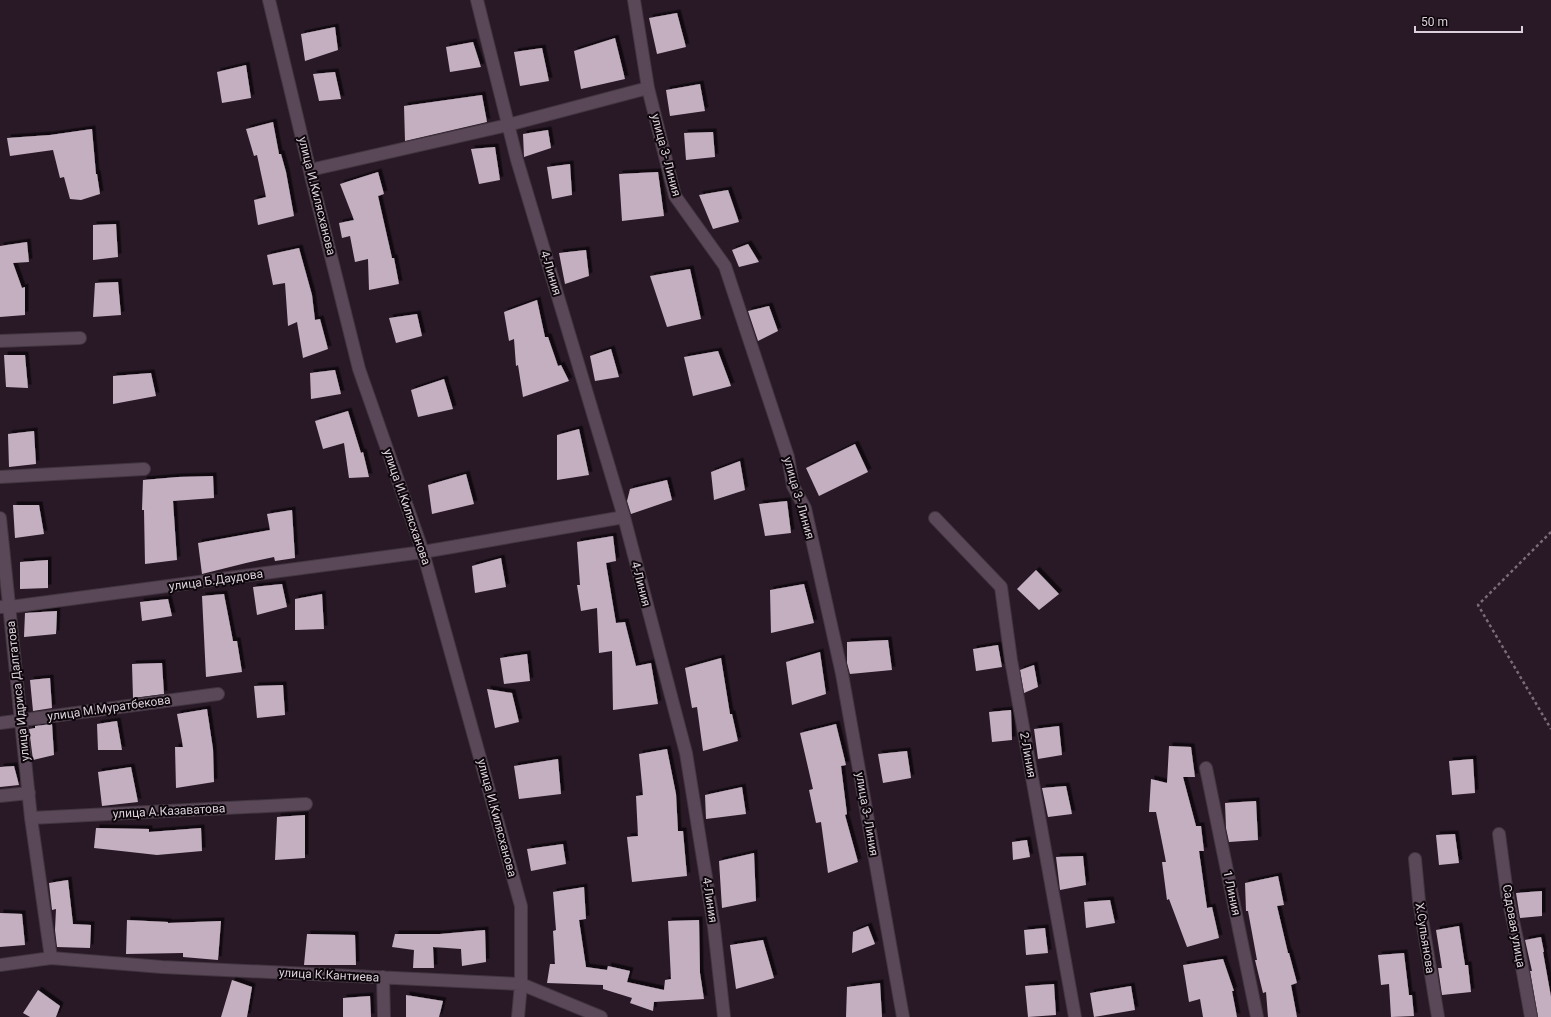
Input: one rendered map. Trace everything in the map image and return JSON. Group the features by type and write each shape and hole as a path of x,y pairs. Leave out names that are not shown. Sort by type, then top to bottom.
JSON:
{"street":[{"name":"улица И.Килясханова","path":"270,0 359,369 423,552 521,906 521,984 518,1017"},
{"name":"4-Линия","path":"477,0 517,160 624,517 686,754 714,927 724,1017"},
{"name":"улица 3- Линия","path":"634,0 648,88 675,196 724,266 788,457 793,486 804,508 842,674 903,1017"},
{"path":"310,170 508,125 648,88"},
{"path":"0,342 80,338"},
{"path":"0,477 144,469"},
{"name":"улица Б.Даудова","path":"5,607 423,552 624,517"},
{"name":"улица Идриса Далгатова","path":"0,518 5,607 21,720 31,818 51,958"},
{"name":"2-Линия","path":"935,518 1001,588 1013,667 1075,1017"},
{"name":"улица М.Муратбекова","path":"0,723 218,694"},
{"name":"1 Линия","path":"1206,768 1257,1017"},
{"path":"0,796 29,793"},
{"name":"улица А.Казаватова","path":"31,818 306,804"},
{"name":"Садовая улица","path":"1499,834 1507,894 1531,1017"},
{"name":"Х.Супьянова","path":"1415,859 1419,901 1438,1017"},
{"name":"улица К.Кантиева","path":"0,965 51,958 162,967 521,984 601,1017"},
{"path":"383,977 384,1017"}],"path":[{"path":"1551,532 1478,606 1551,729"}],"building":[{"path":"677,13 686,47 657,54 649,18"},
{"path":"335,27 338,50 305,61 301,34"},
{"path":"615,38 625,79 581,89 574,51"},
{"path":"473,42 481,67 450,72 446,47"},
{"path":"542,48 549,81 520,86 514,52"},
{"path":"246,65 251,98 222,103 217,72"},
{"path":"335,72 341,99 319,101 313,74"},
{"path":"700,84 705,111 670,116 666,90"},
{"path":"482,95 487,122 405,141 404,106"},
{"path":"273,122 279,154 281,154 286,172 294,216 258,225 254,200 266,197 257,155 254,156 246,129"},
{"path":"92,129 96,174 100,194 81,200 70,199 64,177 60,178 53,150 10,156 7,138 50,135"},
{"path":"548,130 551,148 524,157 523,134"},
{"path":"713,132 715,157 686,160 684,133"},
{"path":"495,147 500,180 479,184 471,149"},
{"path":"570,164 572,195 552,199 547,167"},
{"path":"378,172 384,194 378,196 399,284 369,290 368,259 355,262 350,236 342,238 339,223 354,220 340,184"},
{"path":"658,172 664,216 622,221 619,174"},
{"path":"728,190 739,222 713,229 699,195"},
{"path":"116,224 118,257 93,260 93,225"},
{"path":"27,242 29,262 13,263 22,288 25,287 25,315 0,317 0,246"},
{"path":"748,244 759,262 739,267 732,250"},
{"path":"299,248 312,295 315,320 320,319 328,349 303,358 297,322 288,326 285,283 273,285 267,255"},
{"path":"586,250 589,276 565,284 559,253"},
{"path":"690,269 701,319 667,327 650,276"},
{"path":"118,282 121,315 93,317 95,283"},
{"path":"537,300 545,337 548,337 558,366 561,365 569,381 523,397 518,365 516,366 514,339 509,341 504,312"},
{"path":"769,306 778,331 758,341 748,311"},
{"path":"417,314 422,336 396,343 389,318"},
{"path":"611,349 619,377 595,381 590,356"},
{"path":"718,351 731,386 693,396 684,357"},
{"path":"4,355 25,355 28,388 6,387"},
{"path":"335,370 341,394 311,399 310,373"},
{"path":"151,373 156,396 113,404 113,376"},
{"path":"444,379 453,409 418,417 411,390"},
{"path":"348,411 361,453 363,452 369,477 349,478 344,443 323,449 315,421"},
{"path":"579,429 589,475 557,480 557,435"},
{"path":"34,431 36,464 9,467 8,434"},
{"path":"855,444 868,472 819,496 806,468"},
{"path":"740,461 745,490 714,500 711,472"},
{"path":"466,474 474,504 432,514 428,485"},
{"path":"213,476 214,498 173,501 177,560 145,564 144,510 142,510 143,480"},
{"path":"667,480 672,500 631,514 627,501 630,489"},
{"path":"787,501 791,533 765,536 759,504"},
{"path":"13,505 39,505 44,534 15,538"},
{"path":"292,510 295,558 275,561 274,557 202,574 198,543 270,530 267,514"},
{"path":"613,536 616,561 606,563 616,623 625,622 636,666 651,663 658,704 613,710 612,651 599,653 597,608 581,611 577,585 580,585 577,542"},
{"path":"501,558 506,587 475,593 472,566"},
{"path":"48,560 48,588 20,589 20,562"},
{"path":"1036,570 1059,594 1039,610 1017,589"},
{"path":"282,584 287,607 257,615 253,587"},
{"path":"804,584 814,623 771,633 770,590"},
{"path":"224,594 233,641 237,641 242,672 206,677 202,596"},
{"path":"322,594 324,629 295,630 295,599"},
{"path":"168,599 172,616 142,621 140,602"},
{"path":"57,611 56,634 24,637 25,613"},
{"path":"888,640 892,670 850,674 847,663 847,642"},
{"path":"998,645 1002,667 976,671 973,649"},
{"path":"820,652 826,694 792,705 786,662"},
{"path":"527,654 530,681 504,684 500,658"},
{"path":"721,658 730,714 732,714 738,741 703,751 697,707 692,708 685,668"},
{"path":"162,663 164,694 133,698 132,664"},
{"path":"1034,665 1038,687 1024,693 1020,670"},
{"path":"50,678 52,708 33,711 30,680"},
{"path":"283,685 285,715 257,718 254,686"},
{"path":"487,689 512,693 519,722 495,728"},
{"path":"207,709 213,749 214,782 176,788 175,747 183,747 177,714"},
{"path":"1011,710 1012,740 992,742 989,712"},
{"path":"117,721 122,750 98,750 97,724"},
{"path":"52,724 54,755 33,760 29,729 35,728 35,726"},
{"path":"836,724 846,765 841,766 847,814 845,815 858,862 828,873 821,822 816,823 809,790 813,789 800,733"},
{"path":"1059,726 1062,755 1038,759 1034,729"},
{"path":"1169,746 1191,747 1195,777 1183,777 1196,826 1201,826 1204,851 1199,851 1207,908 1212,907 1219,938 1187,947 1169,899 1167,900 1162,862 1166,862 1156,812 1149,812 1151,779 1167,783"},
{"path":"667,749 676,794 678,831 683,831 687,876 632,882 627,837 638,836 636,796 643,795 639,754"},
{"path":"907,751 911,778 883,783 878,754"},
{"path":"558,759 561,794 519,799 514,766"},
{"path":"1473,759 1475,793 1452,795 1449,761"},
{"path":"14,766 19,785 0,787 0,767"},
{"path":"131,767 138,802 102,806 98,772"},
{"path":"1066,786 1072,814 1048,817 1042,788"},
{"path":"742,787 746,814 706,819 705,795"},
{"path":"1256,801 1258,840 1229,842 1226,828 1225,803"},
{"path":"305,815 305,858 275,860 277,817"},
{"path":"96,828 149,829 149,832 201,828 202,851 157,855 94,848"},
{"path":"1455,834 1459,863 1439,865 1436,835"},
{"path":"1027,840 1030,857 1013,860 1012,842"},
{"path":"563,844 566,864 531,871 527,849"},
{"path":"754,853 756,901 722,908 719,861"},
{"path":"1083,856 1086,885 1060,890 1056,857"},
{"path":"1278,876 1284,905 1277,906 1297,983 1291,985 1297,1017 1268,1017 1266,992 1263,993 1255,960 1257,960 1248,911 1246,911 1245,883"},
{"path":"68,880 73,924 91,925 90,948 57,947 55,930 56,909 52,910 49,883"},
{"path":"584,887 586,919 579,920 586,967 607,970 608,966 630,971 627,982 664,990 665,980 671,979 668,921 699,920 700,973 704,999 654,1002 653,1011 630,1003 632,998 603,989 603,985 547,983 550,964 555,964 553,931 556,930 553,892"},
{"path":"1542,891 1542,916 1520,918 1516,893"},
{"path":"1110,900 1115,923 1086,928 1084,902"},
{"path":"0,913 22,914 25,945 0,947"},
{"path":"127,920 168,923 221,921 218,960 183,957 183,953 126,954"},
{"path":"868,926 875,944 852,953 853,932"},
{"path":"1459,926 1465,965 1468,965 1471,992 1442,995 1438,968 1442,968 1436,930"},
{"path":"1045,928 1048,953 1026,955 1024,930"},
{"path":"485,930 486,962 462,966 461,949 433,947 434,968 413,968 414,950 392,947 395,934 440,934"},
{"path":"307,934 355,935 356,965 304,965"},
{"path":"1541,937 1551,997 1551,1017 1538,1017 1530,971 1532,971 1525,940"},
{"path":"763,940 774,978 736,989 730,945"},
{"path":"1404,953 1409,995 1412,995 1414,1016 1391,1017 1389,984 1381,985 1378,955"},
{"path":"1223,959 1234,991 1232,991 1237,1017 1203,1017 1200,999 1189,1002 1183,965"},
{"path":"232,980 252,987 247,1017 221,1017"},
{"path":"880,983 882,1017 846,1017 847,987"},
{"path":"1054,984 1056,1015 1028,1017 1025,986"},
{"path":"1131,986 1135,1010 1094,1017 1090,993"},
{"path":"38,990 60,1006 56,1017 30,1017 23,1013"},
{"path":"406,995 443,1001 439,1017 406,1017"},
{"path":"370,996 371,1017 343,1017 343,998"}]}
